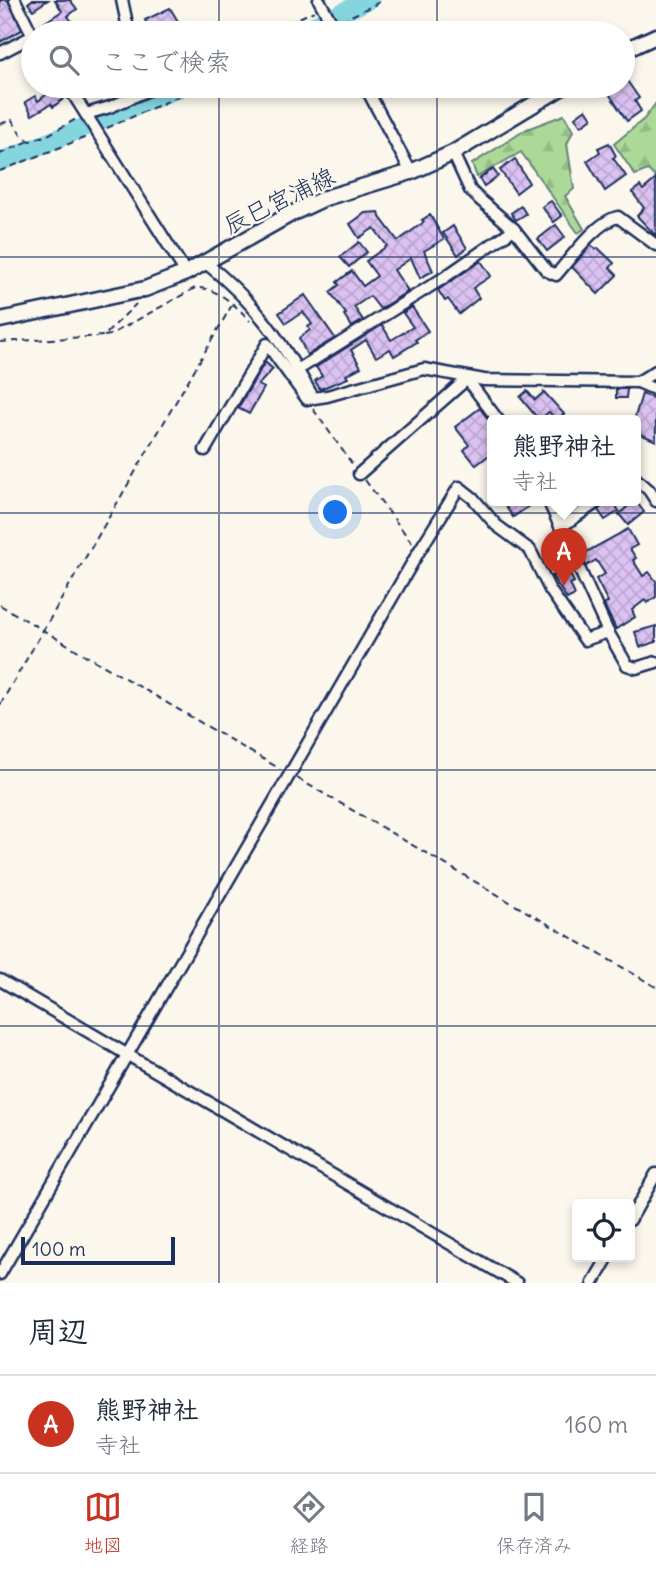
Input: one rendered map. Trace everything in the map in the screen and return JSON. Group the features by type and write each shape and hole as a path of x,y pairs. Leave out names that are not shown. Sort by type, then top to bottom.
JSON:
{"main road":[{"path":"635,46 656,36"},
{"name":"辰巳宮浦線","path":"0,320 142,290 186,273 325,198 411,172 453,153 544,98"}],"street":[{"path":"15,0 26,21"},
{"path":"122,0 126,21"},
{"path":"320,3 330,21"},
{"path":"0,53 21,42"},
{"path":"76,98 186,273"},
{"path":"86,114 131,98"},
{"path":"371,98 411,172"},
{"path":"453,153 470,190 487,208 514,229 547,271 556,275 584,242 610,218 618,217 656,245"},
{"path":"299,369 445,277 514,229"},
{"path":"206,263 237,288 257,309 299,369 313,397"},
{"path":"205,450 267,345 307,399 424,369 467,379 638,383 656,390"},
{"path":"638,383 656,371"},
{"path":"467,379 494,415"},
{"path":"359,474 467,379"},
{"path":"641,483 656,501"},
{"path":"0,1274 418,553 459,487 473,498 496,525 530,550 550,590 585,640 608,632"},
{"path":"551,506 608,632 630,668 656,662"},
{"path":"561,527 591,506"},
{"path":"0,980 517,1283"},
{"path":"635,1211 656,1174"},
{"path":"593,1283 605,1262"}],"path":[{"path":"349,21 384,0"},
{"path":"288,21 320,3"},
{"path":"0,171 175,98"},
{"path":"0,154 48,135 86,114"},
{"path":"0,124 12,120 22,136 30,141"},
{"path":"0,342 110,335 195,288 206,287 232,305 256,328 267,345"},
{"path":"104,336 137,302 142,290"},
{"path":"0,705 232,305"},
{"path":"0,606 656,987"}],"green space":[{"path":"656,103 656,178 648,170 635,175 614,144 644,119"},
{"path":"564,115 573,131 567,144 574,189 565,196 584,229 578,233 521,152 477,177 472,164 527,129"}],"building":[{"path":"0,0 8,0 21,31 0,42"},
{"path":"32,0 48,0 33,10 28,3"},
{"path":"55,0 70,0 77,9 68,16 71,21 47,21 62,11"},
{"path":"170,8 178,21 145,21"},
{"path":"635,92 639,98 635,101 641,111 627,121 612,98 635,98"},
{"path":"32,98 38,101 42,98 65,98 53,107 51,104 32,115 25,102"},
{"path":"586,109 592,118 581,126 575,117"},
{"path":"609,143 616,156 613,158 626,176 605,191 587,161 600,152 598,148"},
{"path":"515,159 529,183 516,193 500,170"},
{"path":"493,169 498,176 484,186 479,179"},
{"path":"656,179 656,236 637,216 644,208 632,192 640,186 643,190"},
{"path":"551,201 562,216 554,222 542,207"},
{"path":"521,206 526,214 516,220 511,213"},
{"path":"379,212 398,241 430,215 444,239 424,251 433,271 420,278 411,258 394,270 408,291 380,309 370,296 354,307 363,320 352,327 330,292 339,285 337,282 352,271 363,286 377,276 366,261 387,246 374,228 359,238 350,224 365,213"},
{"path":"556,225 565,237 547,251 538,239"},
{"path":"453,226 467,248 458,255 443,233"},
{"path":"359,242 367,252 349,267 340,257"},
{"path":"591,245 614,263 610,268 617,275 598,294 572,267"},
{"path":"481,261 491,276 473,288 479,298 459,314 438,290"},
{"path":"305,295 335,338 307,355 299,338 310,330 308,327 312,324 303,312 286,323 279,313"},
{"path":"412,307 428,331 415,340 417,342 394,356 390,349 376,357 366,340 351,350 361,367 346,375 348,378 320,389 315,381 322,376 316,367 382,325 391,340 413,327 403,313"},
{"path":"265,362 273,369 258,385 264,388 249,414 238,408"},
{"path":"616,389 627,389 626,398 616,398"},
{"path":"527,391 535,400 544,392 564,414 552,415 549,412 545,415 535,415 520,397"},
{"path":"642,394 656,399 656,441 641,434 641,415 636,415"},
{"path":"480,408 487,418 487,457 476,465 464,450 469,445 455,427"},
{"path":"505,506 529,506 513,517"},
{"path":"602,506 616,506 619,511 605,520 598,510"},
{"path":"628,506 640,506 644,512 628,525 619,514"},
{"path":"628,529 637,545 630,549 636,558 633,560 643,576 649,572 656,581 656,597 647,603 645,600 632,610 635,617 616,629 604,605 608,602 596,579 605,574 596,560 586,566 581,555"},
{"path":"567,569 574,582 570,584 575,595 567,599 552,576"},
{"path":"656,626 656,642 640,647 635,632"}],"waterway":[{"path":"324,21 369,0"},
{"path":"0,162 155,98"}],"place":[{"name":"熊野神社","path":"564,586"}]}
